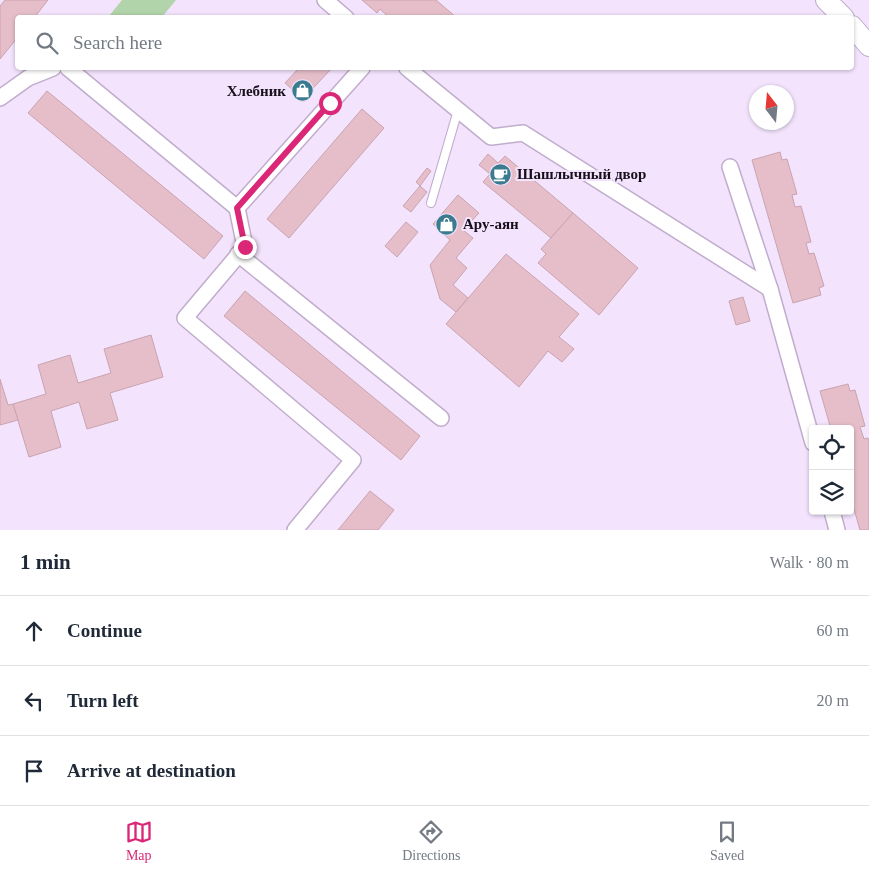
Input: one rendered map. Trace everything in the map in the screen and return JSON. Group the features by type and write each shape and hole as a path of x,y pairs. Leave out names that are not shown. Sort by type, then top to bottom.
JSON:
{"main road":[{"path":"826,0 841,15"},
{"path":"854,28 869,46"}],"street":[{"path":"325,0 342,15"},
{"path":"0,98 28,78 48,70"},
{"path":"70,70 237,208 245,247 185,318 353,460 295,530"},
{"path":"237,208 360,70"},
{"path":"409,70 491,137 523,133 770,289"},
{"path":"730,167 770,289 809,429"},
{"path":"238,254 441,418"},
{"path":"833,515 837,530"}],"lane":[{"path":"431,203 458,110"}],"green space":[{"path":"122,0 176,0 164,15 110,15"}],"building":[{"path":"5,0 48,0 36,15 15,15 15,41 0,59 0,6"},
{"path":"362,0 436,0 454,15 387,15 380,9 377,13"},
{"name":"Хлебник","path":"297,70 330,70 303,99 285,83"},
{"path":"47,91 223,236 204,259 28,113"},
{"path":"362,109 384,128 289,238 267,219"},
{"path":"780,152 782,160 787,159 797,194 792,195 795,207 801,206 811,242 806,243 809,254 814,253 824,286 819,288 821,295 793,303 752,160"},
{"path":"488,154 498,163 505,156 573,213 551,238 483,182 490,174 479,165"},
{"path":"427,168 431,171 420,186 416,182"},
{"path":"420,186 427,192 411,212 403,206"},
{"path":"458,195 479,213 463,230 473,238 456,258 467,268 453,285 468,298 456,312 440,299 430,265 450,240 433,224"},
{"path":"573,213 638,268 599,315 538,263 546,254 541,249"},
{"path":"406,222 418,232 397,257 385,246"},
{"path":"506,254 579,314 559,337 574,349 562,362 548,351 519,387 446,324"},
{"path":"245,291 420,436 401,460 224,316"},
{"path":"743,297 750,321 736,325 729,301"},
{"path":"151,335 163,377 110,393 118,420 87,429 79,402 51,411 61,447 29,457 13,404 46,394 38,365 70,355 78,383 111,373 104,349"},
{"path":"0,379 8,405 13,404 18,420 0,425"},
{"path":"848,384 850,391 855,390 865,426 860,427 864,439 868,438 869,440 869,530 860,530 854,509 854,425 830,425 820,391"},
{"path":"370,491 394,510 378,530 338,530"}],"place":[{"name":"Хлебник","path":"302,91"},
{"name":"Шашлычный двор","path":"501,174"},
{"name":"Ару-аян","path":"447,224"}],"route":[{"path":"245,247 237,208 330,103"}]}
